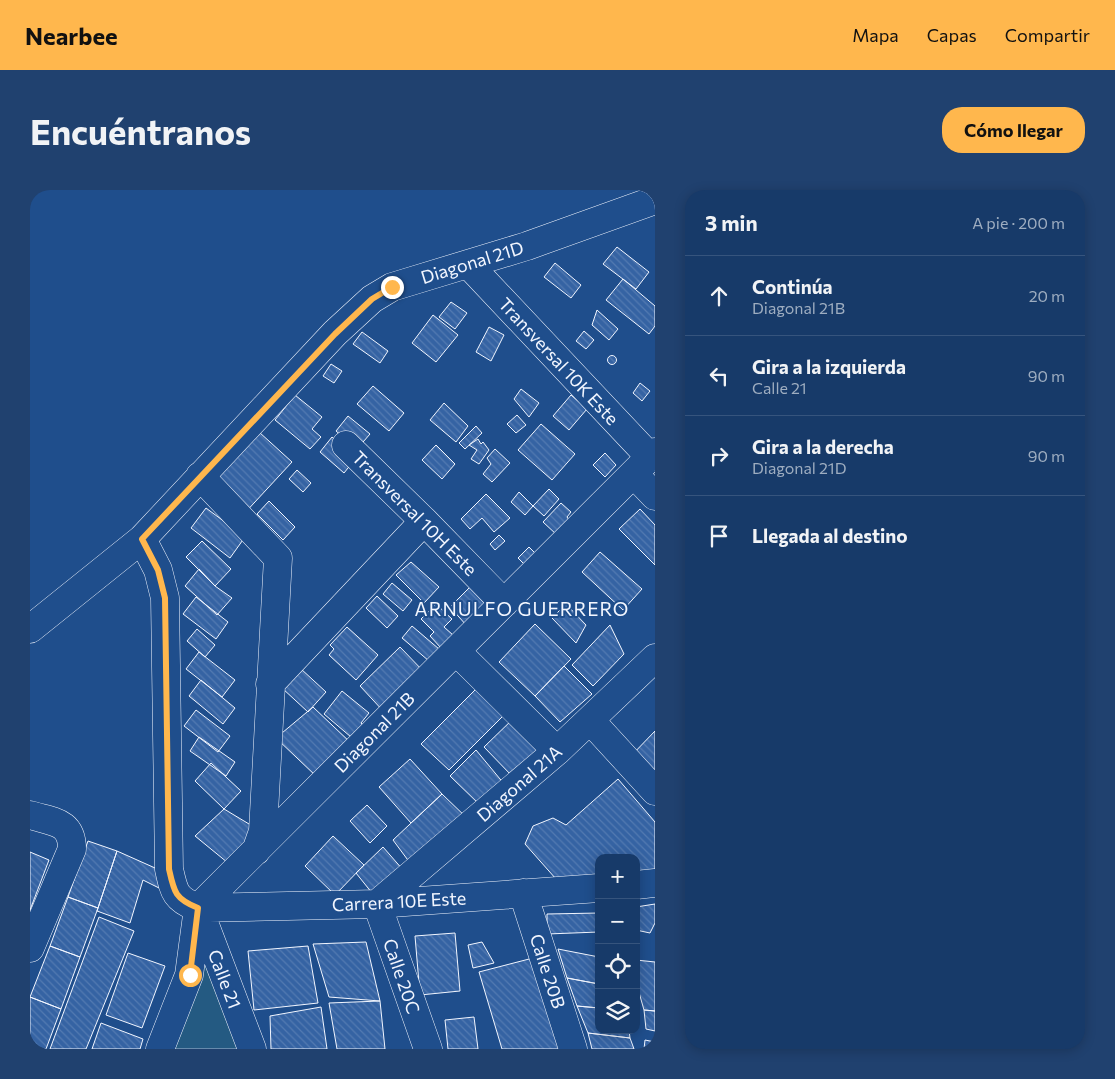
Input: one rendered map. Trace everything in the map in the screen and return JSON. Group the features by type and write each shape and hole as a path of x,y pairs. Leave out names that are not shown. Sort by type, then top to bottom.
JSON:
{"street":[{"name":"Diagonal 21D","path":"30,630 142,539 335,334 372,299 392,287 527,246 655,200"},
{"name":"Transversal 10K Este","path":"468,264 646,461 655,496"},
{"name":"Transversal 10H Este","path":"346,445 424,520 504,603"},
{"name":"Diagonal 21B","path":"198,908 646,461"},
{"path":"200,476 278,558 263,831 256,851"},
{"path":"270,684 424,520"},
{"path":"142,539 158,570 165,598 169,869 173,888 183,902 198,908 190,975 160,1049"},
{"path":"456,651 557,751"},
{"name":"Diagonal 21A","path":"377,904 557,751 655,658"},
{"path":"590,720 655,791"},
{"path":"30,815 64,825 72,837 72,850 30,948"},
{"path":"640,885 655,883"},
{"name":"Carrera 10E Este","path":"198,908 377,904 595,888"},
{"name":"Calle 20B","path":"523,893 573,1049"},
{"name":"Calle 20C","path":"377,904 428,1049"},
{"name":"Calle 21","path":"198,908 252,1049"}],"shaded area":[{"path":"209,947 249,1049 169,1049"}],"building":[{"path":"617,247 649,272 636,289 603,264"},
{"path":"555,263 581,285 571,298 544,277"},
{"path":"623,279 655,306 655,326 649,334 606,300"},
{"path":"451,302 467,313 455,329 439,317"},
{"path":"597,310 618,329 609,340 592,325"},
{"path":"433,315 458,335 436,362 412,343"},
{"path":"489,327 504,335 491,361 476,352"},
{"path":"584,331 594,340 586,349 576,341"},
{"path":"362,332 388,351 380,363 353,344"},
{"path":"612,355 617,360 612,365 607,360"},
{"path":"331,364 342,371 334,383 323,376"},
{"path":"640,383 650,391 642,401 633,393"},
{"path":"373,386 404,413 389,431 357,404"},
{"path":"521,389 539,403 529,417 514,399"},
{"path":"295,395 322,417 312,429 321,437 310,449 275,420"},
{"path":"571,395 587,409 569,430 553,416"},
{"path":"444,403 468,426 456,442 430,420"},
{"path":"517,415 526,425 516,433 507,424"},
{"path":"348,416 370,434 357,449 336,431"},
{"path":"541,424 575,454 552,480 518,450"},
{"path":"476,426 482,433 465,449 459,443"},
{"path":"259,432 292,462 242,516 209,487"},
{"path":"332,437 356,458 344,473 320,452"},
{"path":"478,439 489,450 479,464 471,459 477,450 469,445"},
{"path":"436,445 455,464 442,479 422,460"},
{"path":"495,449 510,463 492,482 483,474 491,464 487,458"},
{"path":"605,453 616,465 605,477 593,465"},
{"path":"297,470 311,483 303,492 289,479"},
{"path":"549,489 559,499 544,516 533,506"},
{"path":"519,492 533,506 525,515 511,502"},
{"path":"486,494 510,518 494,532 482,518 470,529 461,519"},
{"path":"269,501 295,527 283,540 257,514"},
{"path":"561,503 571,512 567,517 570,521 557,535 543,522"},
{"path":"206,508 245,537 230,558 191,528"},
{"path":"640,509 655,525 655,565 619,529"},
{"path":"499,535 505,541 495,550 490,544"},
{"path":"202,541 231,569 215,586 186,557"},
{"path":"529,547 538,556 527,567 518,558"},
{"path":"600,552 642,589 623,610 582,572"},
{"path":"411,562 439,587 424,603 396,575"},
{"path":"199,569 215,586 232,598 217,615 185,586"},
{"path":"392,583 412,600 403,611 383,594"},
{"path":"471,586 486,605 467,626 450,607"},
{"path":"377,596 398,616 387,628 366,608"},
{"path":"196,597 228,622 216,639 183,614"},
{"path":"436,604 452,619 444,627 453,635 441,648 430,636 434,632 421,619"},
{"path":"566,604 586,625 576,643 552,618"},
{"path":"535,624 571,659 535,696 499,662"},
{"path":"610,625 624,654 593,686 572,665"},
{"path":"412,626 439,649 429,661 402,638"},
{"path":"347,627 378,655 356,680 329,655 334,649 330,645"},
{"path":"197,629 215,645 205,657 187,641"},
{"path":"400,647 426,674 385,713 360,686"},
{"path":"199,652 235,680 222,697 186,669"},
{"path":"564,666 592,694 560,722 535,696"},
{"path":"300,668 326,692 308,712 282,688"},
{"path":"201,680 235,708 223,724 189,696"},
{"path":"478,687 507,712 449,770 421,744"},
{"path":"342,691 369,713 361,723 368,729 351,737 324,714"},
{"path":"313,707 352,744 317,777 276,738"},
{"path":"196,710 230,736 218,752 184,726"},
{"path":"516,716 545,750 513,777 484,747"},
{"path":"655,731 655,784 629,758"},
{"path":"199,737 235,762 226,776 190,751"},
{"path":"476,750 505,785 481,806 450,776"},
{"path":"410,759 442,794 411,823 379,787"},
{"path":"211,763 241,791 224,809 195,781"},
{"path":"618,779 655,822 655,877 640,879 640,854 595,854 595,884 564,888 525,844 533,826 553,818 566,825"},
{"path":"442,794 469,820 413,867 393,840"},
{"path":"367,805 387,826 370,843 350,821"},
{"path":"224,809 259,830 233,867 195,836"},
{"path":"333,836 364,865 335,895 305,866"},
{"path":"88,841 117,851 98,908 68,897"},
{"path":"383,847 404,871 376,898 356,873"},
{"path":"117,851 164,872 159,888 143,880 130,923 97,911"},
{"path":"30,852 49,860 30,910"},
{"path":"68,897 98,908 80,957 50,946"},
{"path":"655,904 655,923 650,933 640,931 640,906"},
{"path":"595,913 595,932 547,934 547,914"},
{"path":"99,917 134,931 86,1049 50,1049"},
{"path":"455,933 460,991 420,995 415,936"},
{"path":"366,942 380,1001 329,997 313,944"},
{"path":"482,942 494,963 473,968 468,945"},
{"path":"50,946 80,957 61,1009 30,997"},
{"path":"308,946 318,1003 254,1010 248,951"},
{"path":"558,949 595,956 595,983 567,978"},
{"path":"128,953 165,966 142,1028 106,1015"},
{"path":"533,958 561,1049 502,1049 479,972"},
{"path":"640,960 655,962 655,1011 644,1010 640,996"},
{"path":"567,978 595,983 595,1008 577,1006"},
{"path":"30,997 61,1009 46,1049 30,1049"},
{"path":"380,1001 385,1049 337,1049 329,1003"},
{"path":"577,1006 595,1008 595,1034 588,1033"},
{"path":"321,1007 327,1049 271,1049 270,1016"},
{"path":"644,1010 655,1011 655,1031 646,1029"},
{"path":"474,1017 478,1049 448,1049 445,1020"},
{"path":"101,1023 143,1039 140,1049 92,1049"},
{"path":"588,1033 630,1038 634,1049 592,1049"},
{"path":"596,1034 630,1034 630,1038"},
{"path":"645,1040 655,1042 655,1049 644,1049"}],"district":[{"name":"ARNULFO GUERRERO","path":"522,608"}],"route":[{"path":"190,975 198,908 183,902 173,888 169,869 165,598 158,570 142,539 335,334 372,299 392,287"}]}
